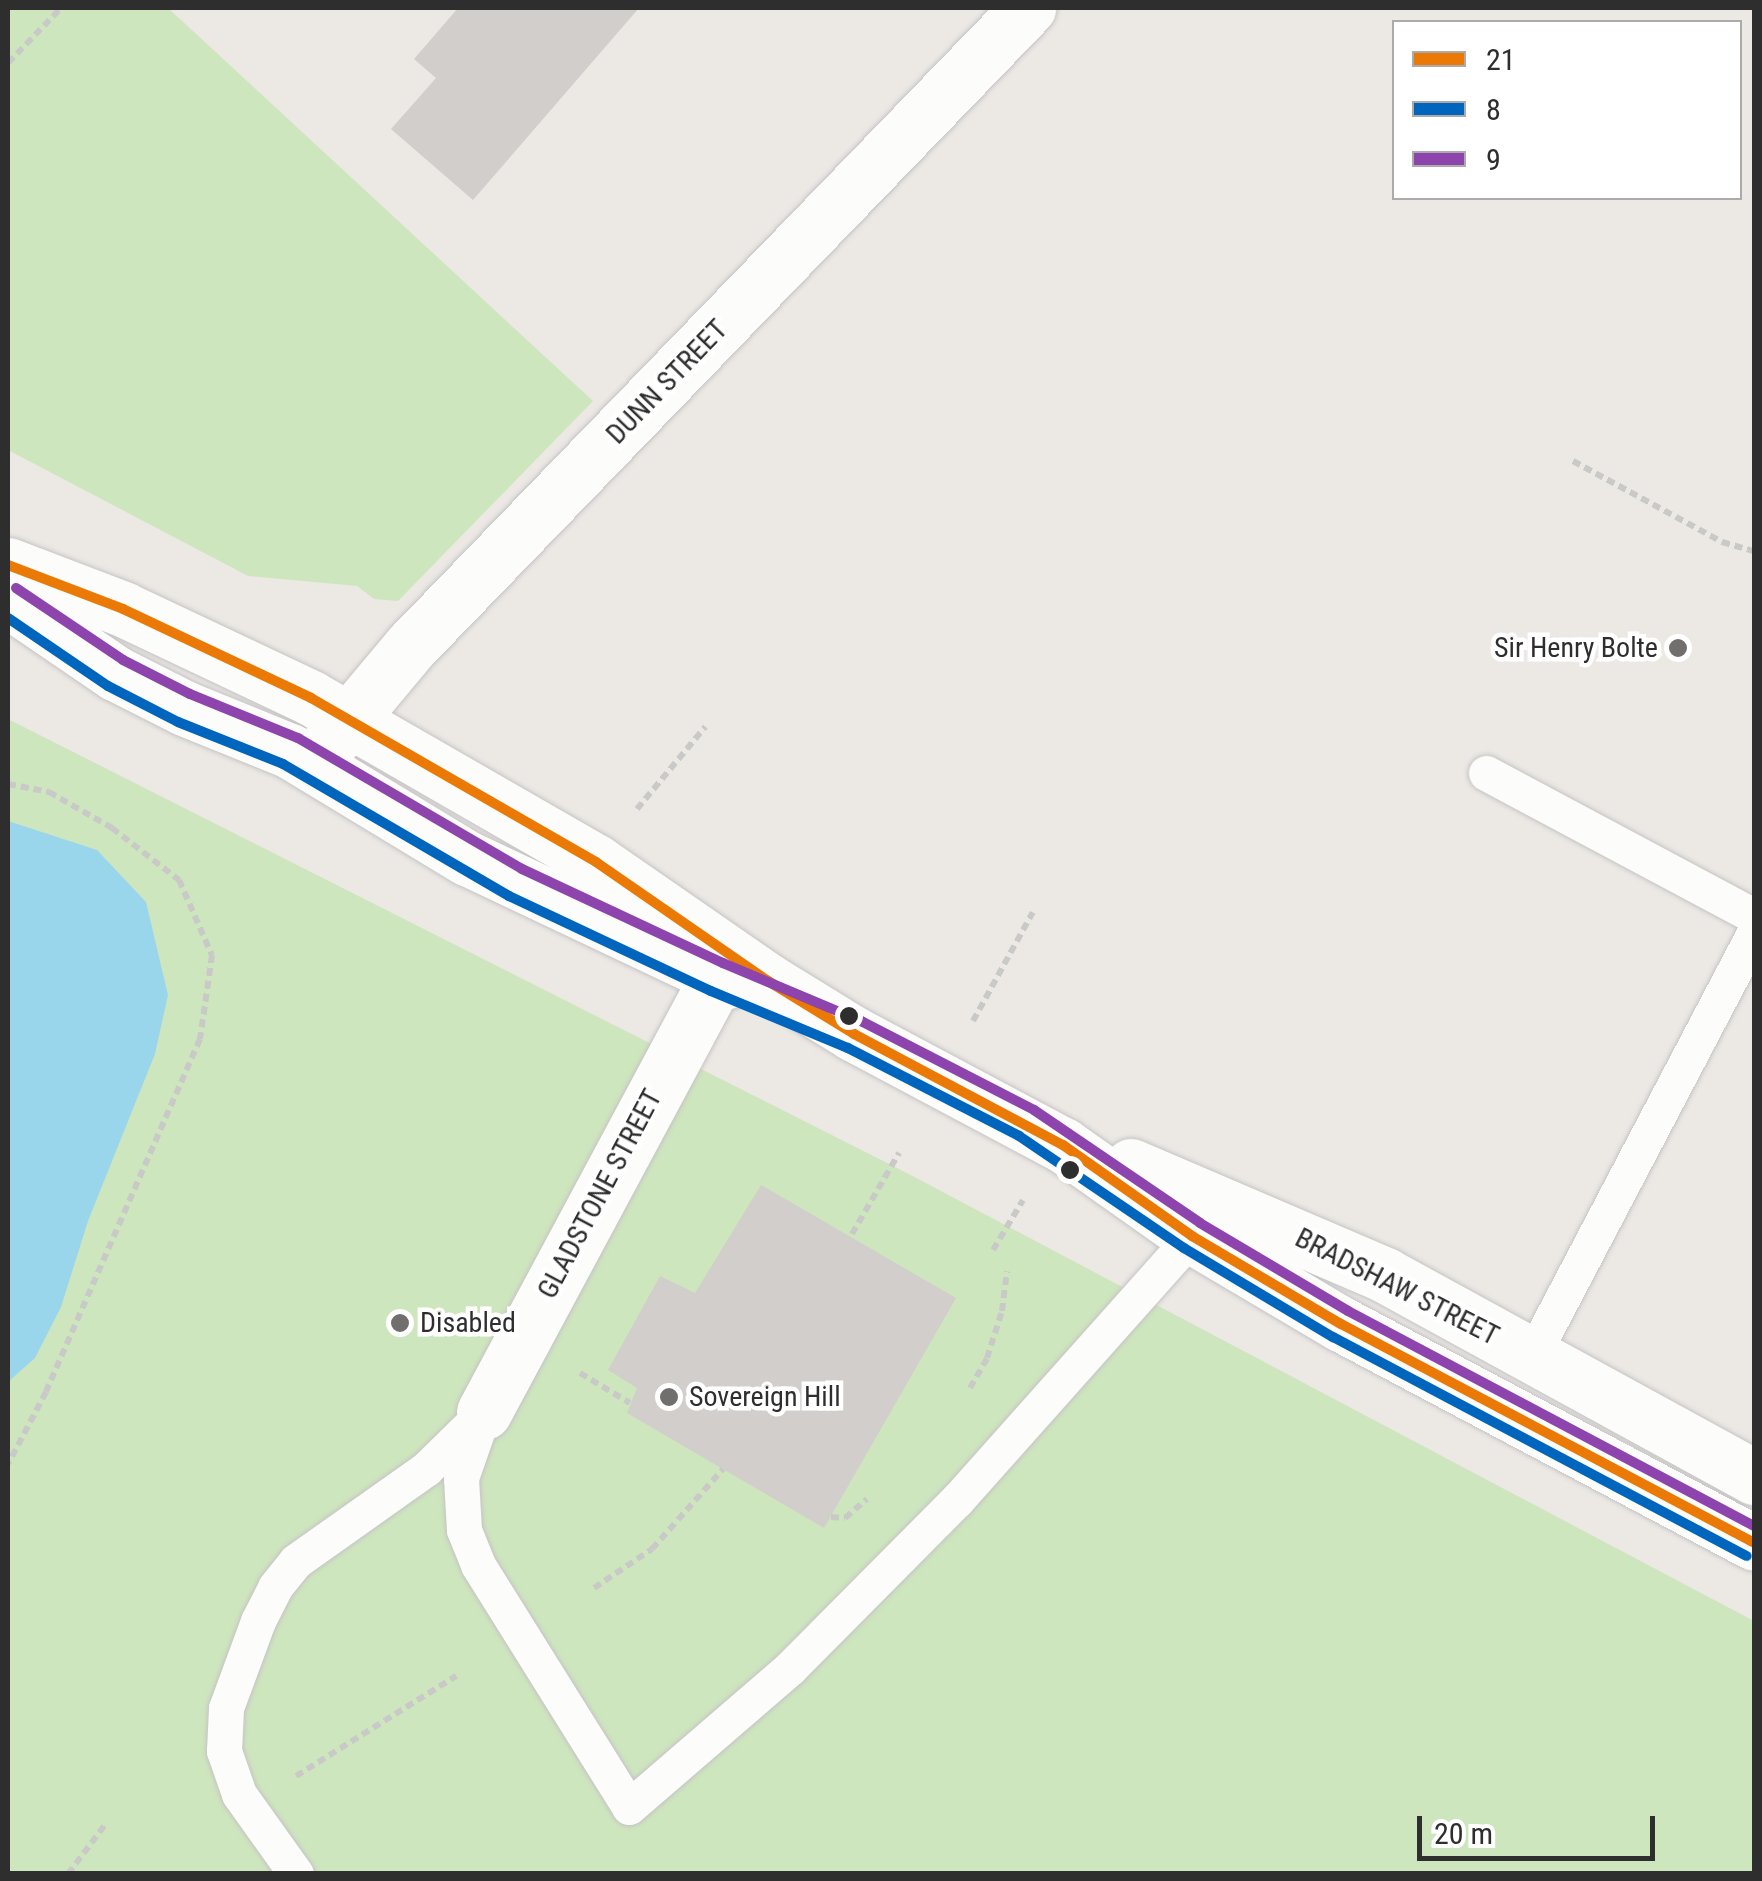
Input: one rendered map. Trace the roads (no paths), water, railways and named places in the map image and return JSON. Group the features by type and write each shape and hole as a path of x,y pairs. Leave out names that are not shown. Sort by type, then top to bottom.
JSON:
{"street":[{"name":"DUNN STREET","path":"314,763 411,646 1028,8"},
{"name":"BRADSHAW STREET","path":"8,565 122,609 281,683 596,862 768,981 854,1034 1027,1124 1334,1250 1754,1477"},
{"name":"BRADSHAW STREET","path":"8,600 115,673 314,763 483,866 717,977 854,1034"},
{"name":"GLADSTONE STREET","path":"484,1412 717,977"},
{"name":"BRADSHAW STREET","path":"1027,1124 1192,1236 1341,1324 1754,1543"},
{"path":"1505,1412 1532,1356"}],"lane":[{"path":"1486,773 1754,916"},
{"path":"1532,1356 1754,933"},
{"path":"484,1412 461,1478 464,1530 478,1566 629,1806 792,1666 944,1514 1192,1236"},
{"path":"296,1874 248,1806 226,1766 224,1722 258,1621 275,1587 310,1548 426,1470 484,1412"}],"water":[{"path":"8,821 97,850 146,902 168,995 155,1054 88,1221 61,1307 35,1358 8,1382"}],"place":[{"name":"Sir Henry Bolte","path":"1678,648"},
{"name":"Disabled","path":"400,1323"},
{"name":"Sovereign Hill","path":"669,1397"}]}
